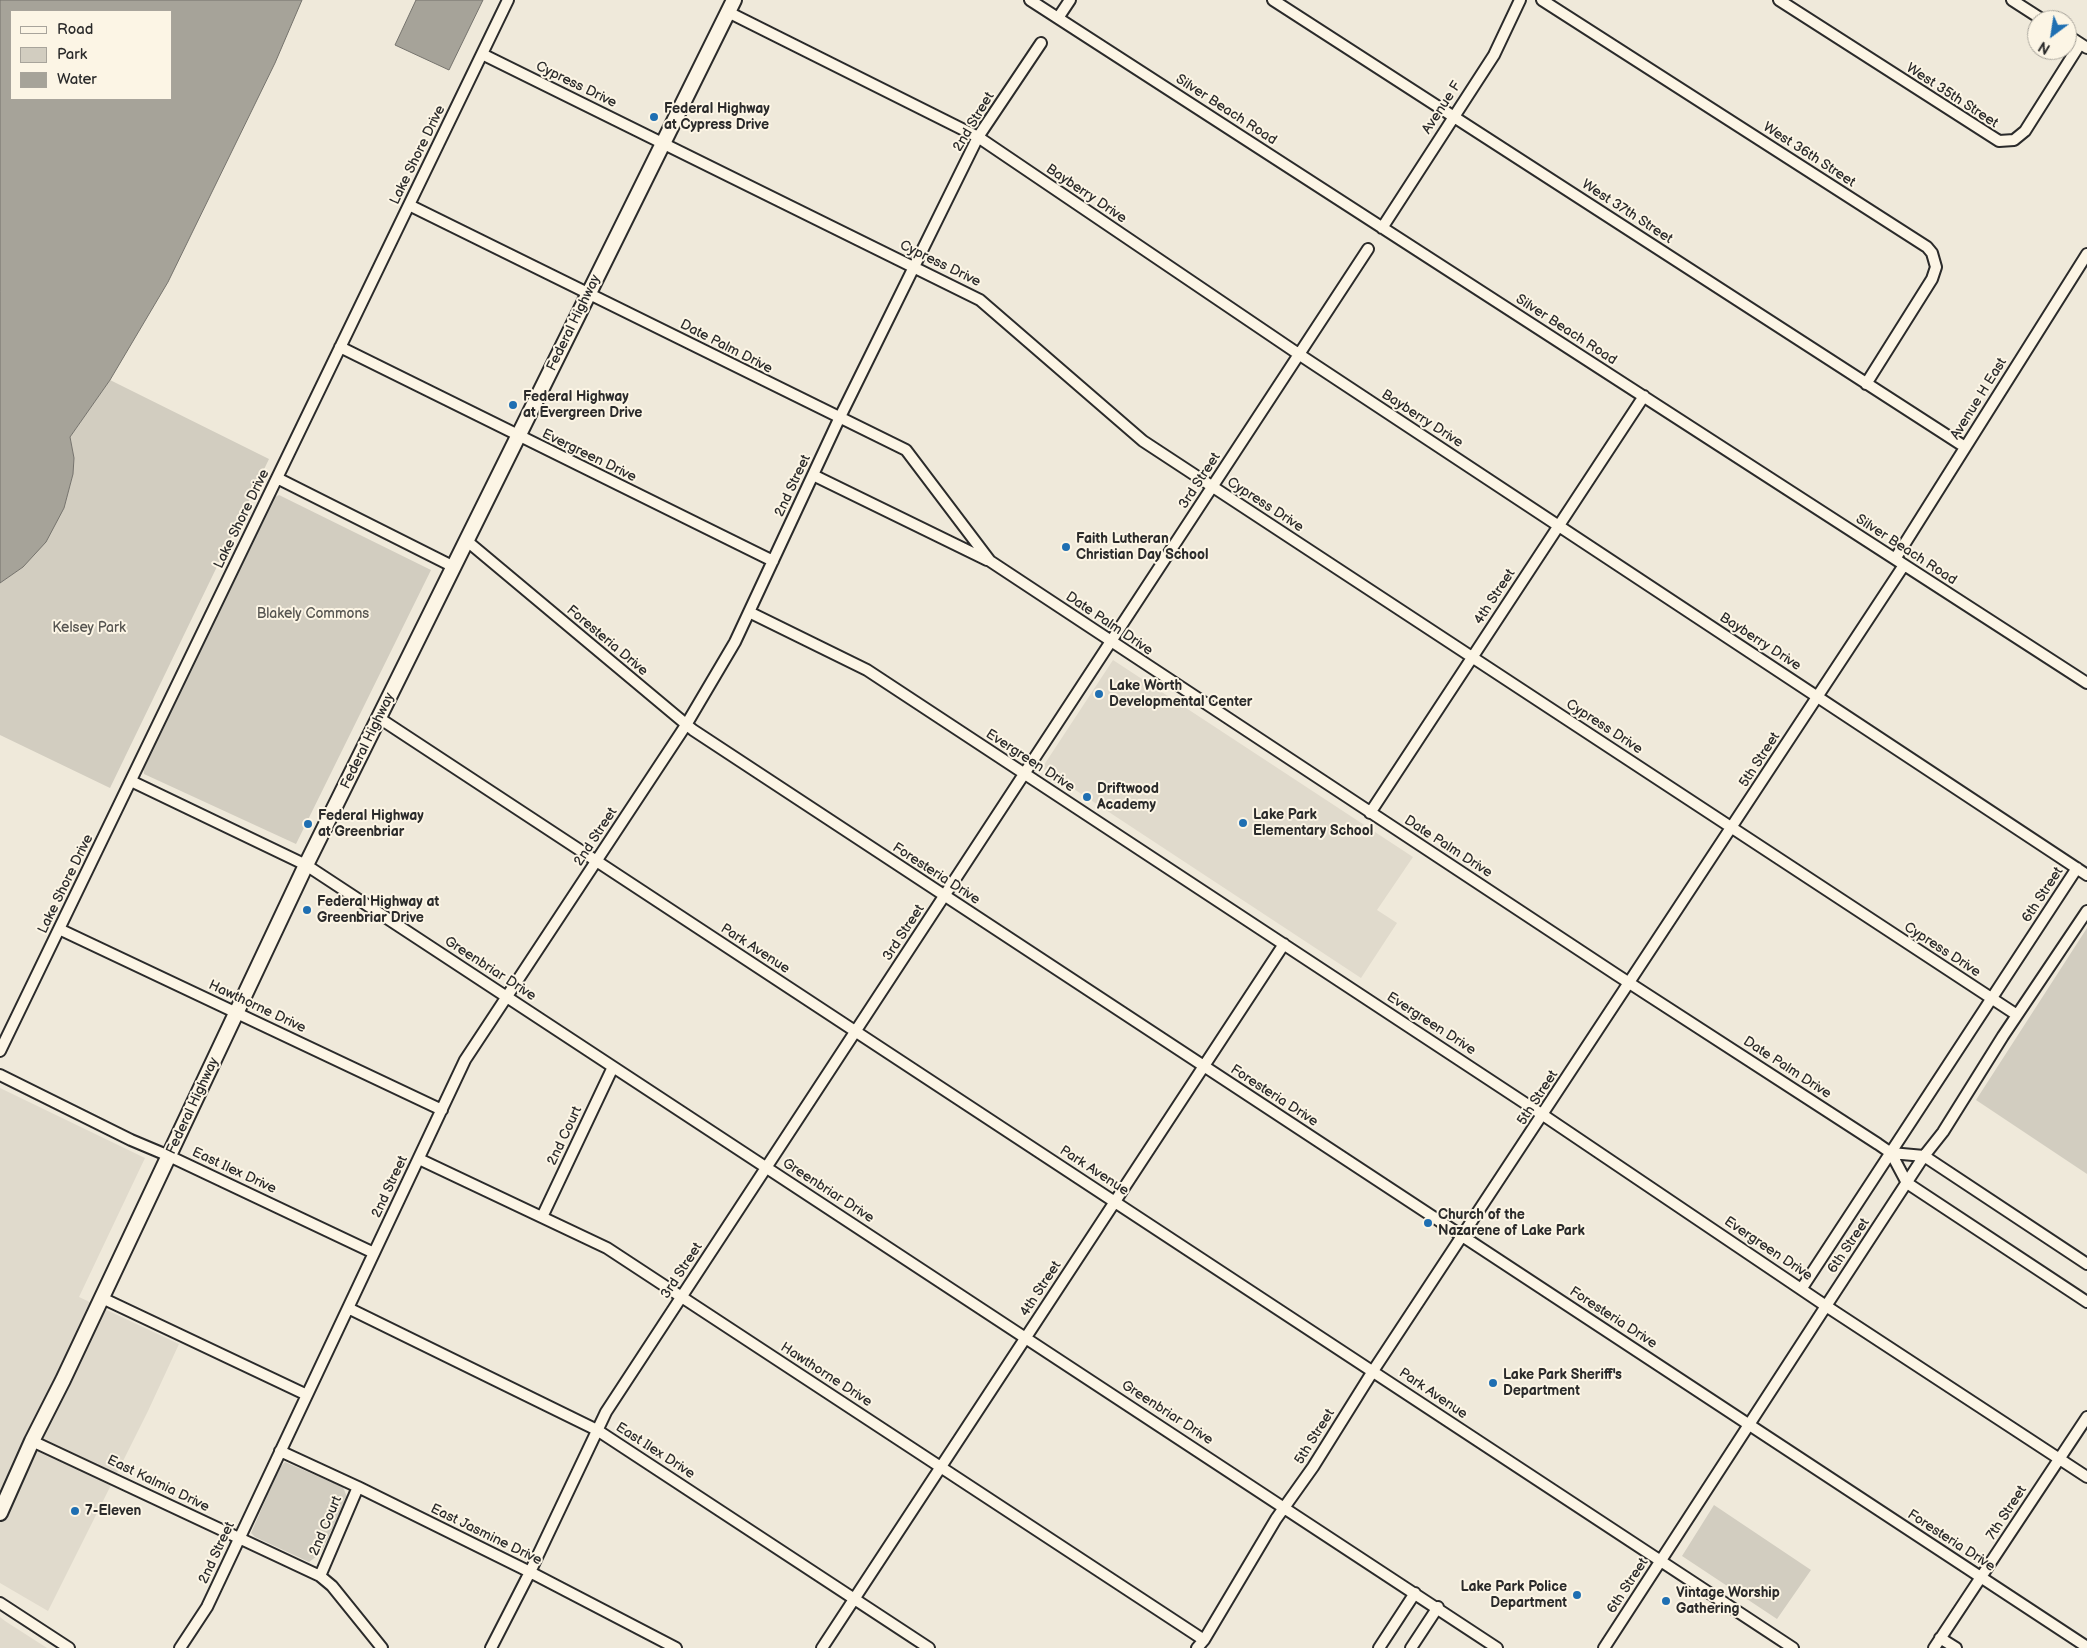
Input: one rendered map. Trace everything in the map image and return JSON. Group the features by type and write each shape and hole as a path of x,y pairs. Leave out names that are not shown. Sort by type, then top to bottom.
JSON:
{"main road":[{"name":"Federal Highway","path":"0,1513 32,1441 170,1156 306,865 731,6"}],"street":[{"name":"Lake Shore Drive","path":"0,1050 508,0"},
{"name":"Silver Beach Road","path":"1030,0 2087,683"},
{"path":"1058,18 1070,0"},
{"name":"West 37th Street","path":"1274,0 1965,447"},
{"name":"Avenue F","path":"1382,228 1494,55 1520,0"},
{"name":"West 36th Street","path":"1542,0 1918,242 1932,253 1936,267 1932,279 1866,384"},
{"name":"West 35th Street","path":"1779,0 2000,141 2014,140 2025,131 2084,46"},
{"path":"2012,0 2028,10"},
{"name":"Bayberry Drive","path":"731,6 978,137 1300,355 2087,875"},
{"name":"2nd Street","path":"180,1648 207,1607 465,1060 686,725 735,642 839,418 978,137 1041,43"},
{"name":"Cypress Drive","path":"482,54 980,300 1143,441 2017,1015"},
{"name":"Date Palm Drive","path":"409,205 906,450 990,561"},
{"name":"3rd Street","path":"491,1648 530,1572 606,1412 1368,249"},
{"name":"Avenue H East","path":"1895,559 2087,254"},
{"name":"Evergreen Drive","path":"340,347 772,561"},
{"name":"4th Street","path":"1370,813 1644,396"},
{"name":"Date Palm Drive","path":"813,475 990,561 1370,813 1891,1153 1924,1156 2087,1264"},
{"path":"277,478 454,567"},
{"name":"Foresteria Drive","path":"467,542 686,725 2087,1646"},
{"name":"5th Street","path":"1201,1644 1276,1518 1313,1467 1373,1371 1904,565"},
{"name":"Evergreen Drive","path":"749,612 867,670 1543,1115 1826,1306 2087,1477"},
{"name":"Park Avenue","path":"379,718 1794,1648"},
{"name":"Greenbriar Drive","path":"131,781 306,865 1497,1648"},
{"name":"6th Street","path":"1802,1288 2077,868"},
{"name":"6th Street","path":"1604,1648 1924,1156 1943,1132 2017,1015 2087,911"},
{"name":"Hawthorne Drive","path":"59,929 442,1110"},
{"name":"4th Street","path":"822,1648 1284,944"},
{"name":"2nd Court","path":"542,1217 613,1066"},
{"name":"East Ilex Drive","path":"0,1075 131,1140 170,1156 374,1253"},
{"name":"Date Palm Drive","path":"1891,1153 1907,1182 2087,1302"},
{"name":"Hawthorne Drive","path":"419,1159 607,1248 941,1467 1201,1644"},
{"path":"102,1298 307,1395"},
{"name":"East Ilex Drive","path":"348,1308 597,1430 929,1648"},
{"name":"7th Street","path":"1934,1648 2087,1417"},
{"name":"East Kalmia Drive","path":"32,1441 65,1454 320,1576 332,1586 382,1648"},
{"name":"East Jasmine Drive","path":"280,1451 358,1487 530,1572 676,1648"},
{"name":"2nd Court","path":"320,1576 358,1487"},
{"path":"1380,1648 1416,1593"},
{"path":"0,1602 69,1648"},
{"path":"1411,1648 1438,1608"},
{"path":"1940,1638 1956,1648"}],"shaded area":[{"name":"Lake Park Elementary School","path":"1113,660 1413,857 1377,910 1397,923 1361,978 1042,768"},
{"path":"0,1088 145,1158 79,1297 179,1344 148,1411 48,1611 0,1583"},
{"path":"0,1617 5,1621 47,1648 0,1648"}],"green space":[{"name":"Kelsey Park","path":"110,380 269,459 110,788 0,735 0,583 23,567 64,508 73,474 74,458 70,437"},
{"name":"Blakely Commons","path":"279,495 431,570 296,844 144,774 143,766 273,498"},
{"path":"2087,928 2087,1174 1976,1100"},
{"path":"285,1462 343,1487 347,1497 321,1553 309,1562 255,1537 251,1533 280,1467"},
{"path":"1714,1505 1811,1570 1777,1619 1682,1556"}],"water":[{"path":"0,0 302,0 275,63 168,282 110,380 70,437 74,458 73,474 64,508 46,542 23,567 0,583"},
{"path":"416,0 483,0 449,70 395,45"}],"place":[{"name":"Federal Highway at Cypress Drive","path":"654,117"},
{"name":"Federal Highway at Evergreen Drive","path":"513,405"},
{"name":"Faith Lutheran Christian Day School","path":"1066,547"},
{"name":"Lake Worth Developmental Center","path":"1099,694"},
{"name":"Driftwood Academy","path":"1087,797"},
{"name":"Lake Park Elementary School","path":"1243,823"},
{"name":"Federal Highway at Greenbriar","path":"308,824"},
{"name":"Federal Highway at Greenbriar Drive","path":"307,910"},
{"name":"Church of the Nazarene of Lake Park","path":"1428,1223"},
{"name":"Lake Park Sheriff's Department","path":"1493,1383"},
{"name":"7-Eleven","path":"75,1511"},
{"name":"Lake Park Police Department","path":"1577,1595"},
{"name":"Vintage Worship Gathering","path":"1666,1601"}]}
